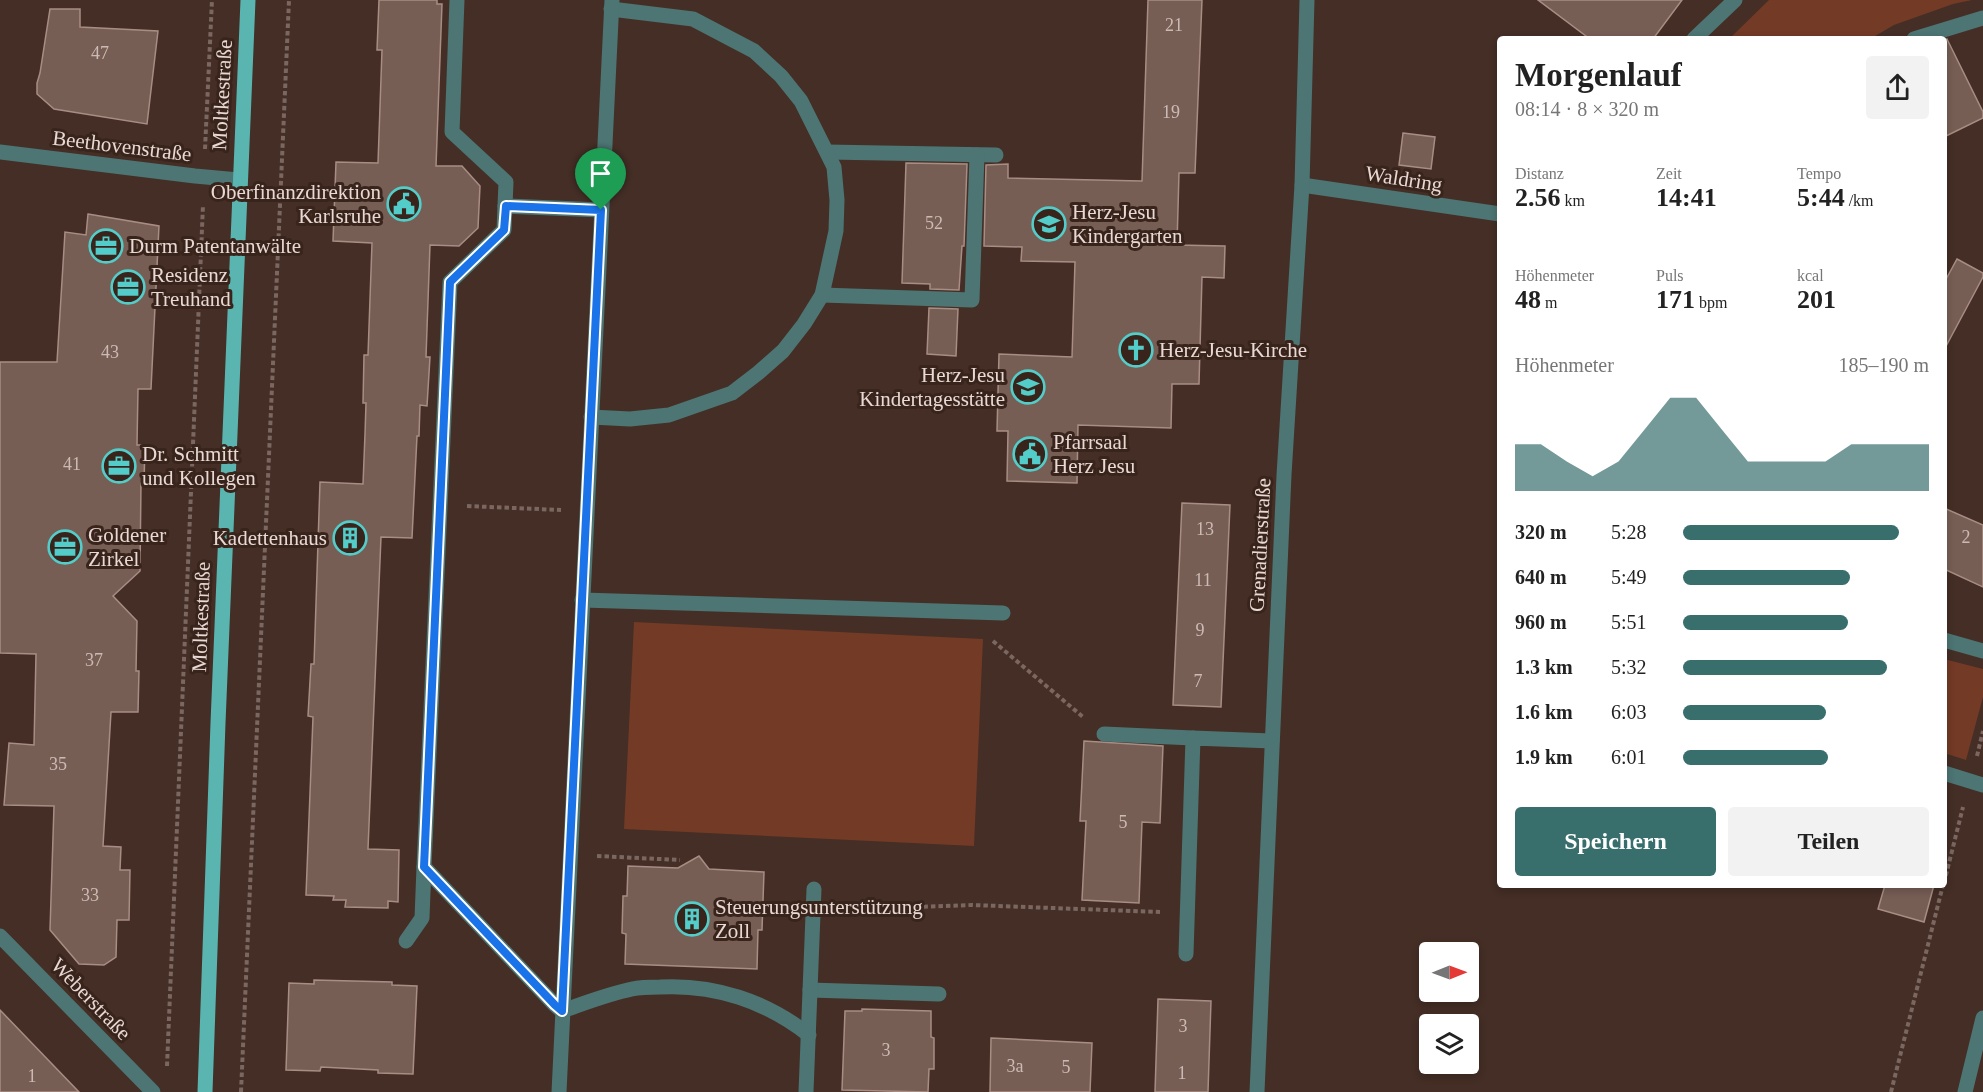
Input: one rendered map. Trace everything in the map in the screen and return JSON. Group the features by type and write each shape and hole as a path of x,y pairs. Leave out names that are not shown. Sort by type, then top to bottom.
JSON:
{"main road":[{"name":"Moltkestraße","path":"205,1092 239,180 248,0"}],"street":[{"path":"406,941 422,918 450,282 504,230 506,206 506,182 452,132 458,0"},
{"name":"Grenadierstraße","path":"1257,1092 1285,463 1302,185 1307,0"},
{"path":"1697,36 1735,0"},
{"path":"559,1092 562,1011 611,5 693,19 754,51 781,76 801,101 834,167 837,200 836,231 822,295 804,324 783,351 732,393 669,416 630,419 591,417"},
{"path":"1924,36 1983,18"},
{"name":"Beethovenstraße","path":"0,152 239,180"},
{"path":"827,152 996,155"},
{"path":"822,295 972,300 977,155"},
{"name":"Waldring","path":"1302,185 1497,214"},
{"path":"506,206 601,210"},
{"path":"582,600 1004,613"},
{"path":"1947,641 1983,651"},
{"path":"1104,734 1272,741"},
{"path":"1186,954 1193,738"},
{"path":"1947,773 1983,785"},
{"path":"424,867 562,1011"},
{"path":"806,1092 814,890"},
{"name":"Weberstraße","path":"0,936 153,1092"},
{"path":"562,1011 634,988 677,986 712,990 747,998 777,1012 809,1035"},
{"path":"810,990 939,994"},
{"path":"1965,1092 1981,1035 1983,1018"}],"path":[{"path":"167,1071 212,0"},
{"path":"241,1092 289,0"},
{"path":"440,505 586,511"},
{"path":"958,611 1104,734"},
{"path":"570,855 680,860"},
{"path":"1891,1092 1942,888"},
{"path":"814,906 886,908 972,905 1188,914"}],"shaded area":[{"path":"1769,0 1972,0 1953,4 1894,25 1875,36 1732,36"},
{"path":"634,622 983,639 974,846 624,829"},
{"path":"1947,660 1983,669 1983,697 1966,760 1947,754"}],"building":[{"name":"Kadettenhaus","path":"379,0 437,0 437,4 442,4 436,166 462,166 480,186 478,228 459,246 430,245 426,357 430,357 427,406 420,405 412,538 381,537 368,849 399,850 398,902 388,901 388,908 345,907 346,900 333,900 334,896 306,895 313,717 308,716 311,664 314,664 320,482 363,484 366,403 363,403 364,355 368,355 372,243 333,241 336,162 378,163 382,50 377,50"},
{"path":"1148,0 1202,0 1195,173 1179,173 1177,245 1225,246 1224,278 1202,277 1199,384 1172,384 1171,428 1078,425 1077,483 1007,481 1008,431 997,431 999,354 1072,357 1075,262 1021,261 1022,247 984,246 986,165 1008,164 1008,178 1142,181"},
{"path":"1538,0 1682,0 1655,36 1586,36"},
{"path":"50,9 80,9 80,27 158,31 147,124 54,109 37,94"},
{"path":"1947,39 1983,112 1983,118 1947,136"},
{"path":"1403,133 1435,137 1431,169 1399,165"},
{"path":"906,163 967,164 964,246 962,246 959,290 930,289 930,284 902,283"},
{"path":"88,214 159,226 151,389 138,389 137,445 145,445 144,483 141,483 140,571 113,596 137,621 138,712 111,712 103,846 121,847 120,870 130,870 129,920 117,920 116,957 104,965 79,964 50,930 54,806 4,805 9,743 34,745 36,654 0,653 0,362 57,362 65,232 86,235"},
{"path":"1957,259 1983,273 1983,277 1947,344 1947,277"},
{"path":"929,308 958,309 956,356 927,354"},
{"path":"1182,503 1230,505 1221,707 1173,705"},
{"path":"1947,509 1983,525 1983,587 1947,570"},
{"path":"1084,741 1163,746 1160,823 1142,822 1139,903 1082,900 1086,821 1080,821"},
{"name":"Steuerungsunterstützung Zoll","path":"699,856 709,869 764,872 762,930 758,930 757,969 625,964 626,934 622,933 623,896 627,896 628,866 678,868"},
{"path":"1884,888 1933,888 1924,922 1878,909"},
{"path":"314,980 392,982 392,985 417,986 413,1074 321,1067 320,1071 286,1070 289,983 314,984"},
{"path":"1158,999 1211,1001 1208,1092 1155,1092"},
{"path":"862,1009 931,1011 934,1069 929,1069 928,1092 842,1090 845,1011 862,1011"},
{"path":"0,1010 26,1037 79,1092 0,1092"},
{"path":"991,1038 1092,1043 1090,1092 990,1092"}],"place":[{"name":"Oberfinanzdirektion Karlsruhe","path":"404,204"},
{"name":"Herz-Jesu Kindergarten","path":"1049,224"},
{"name":"Durm Patentanwälte","path":"106,246"},
{"name":"Residenz Treuhand","path":"128,287"},
{"name":"Herz-Jesu-Kirche","path":"1136,350"},
{"name":"Herz-Jesu Kindertagesstätte","path":"1028,387"},
{"name":"Pfarrsaal Herz Jesu","path":"1030,454"},
{"name":"Dr. Schmitt und Kollegen","path":"119,466"},
{"name":"Kadettenhaus","path":"350,538"},
{"name":"Goldener Zirkel","path":"65,547"},
{"name":"Steuerungsunterstützung Zoll","path":"692,919"}],"route":[{"path":"506,206 601,210 562,1011 424,867 450,282 504,230 506,206"}]}
